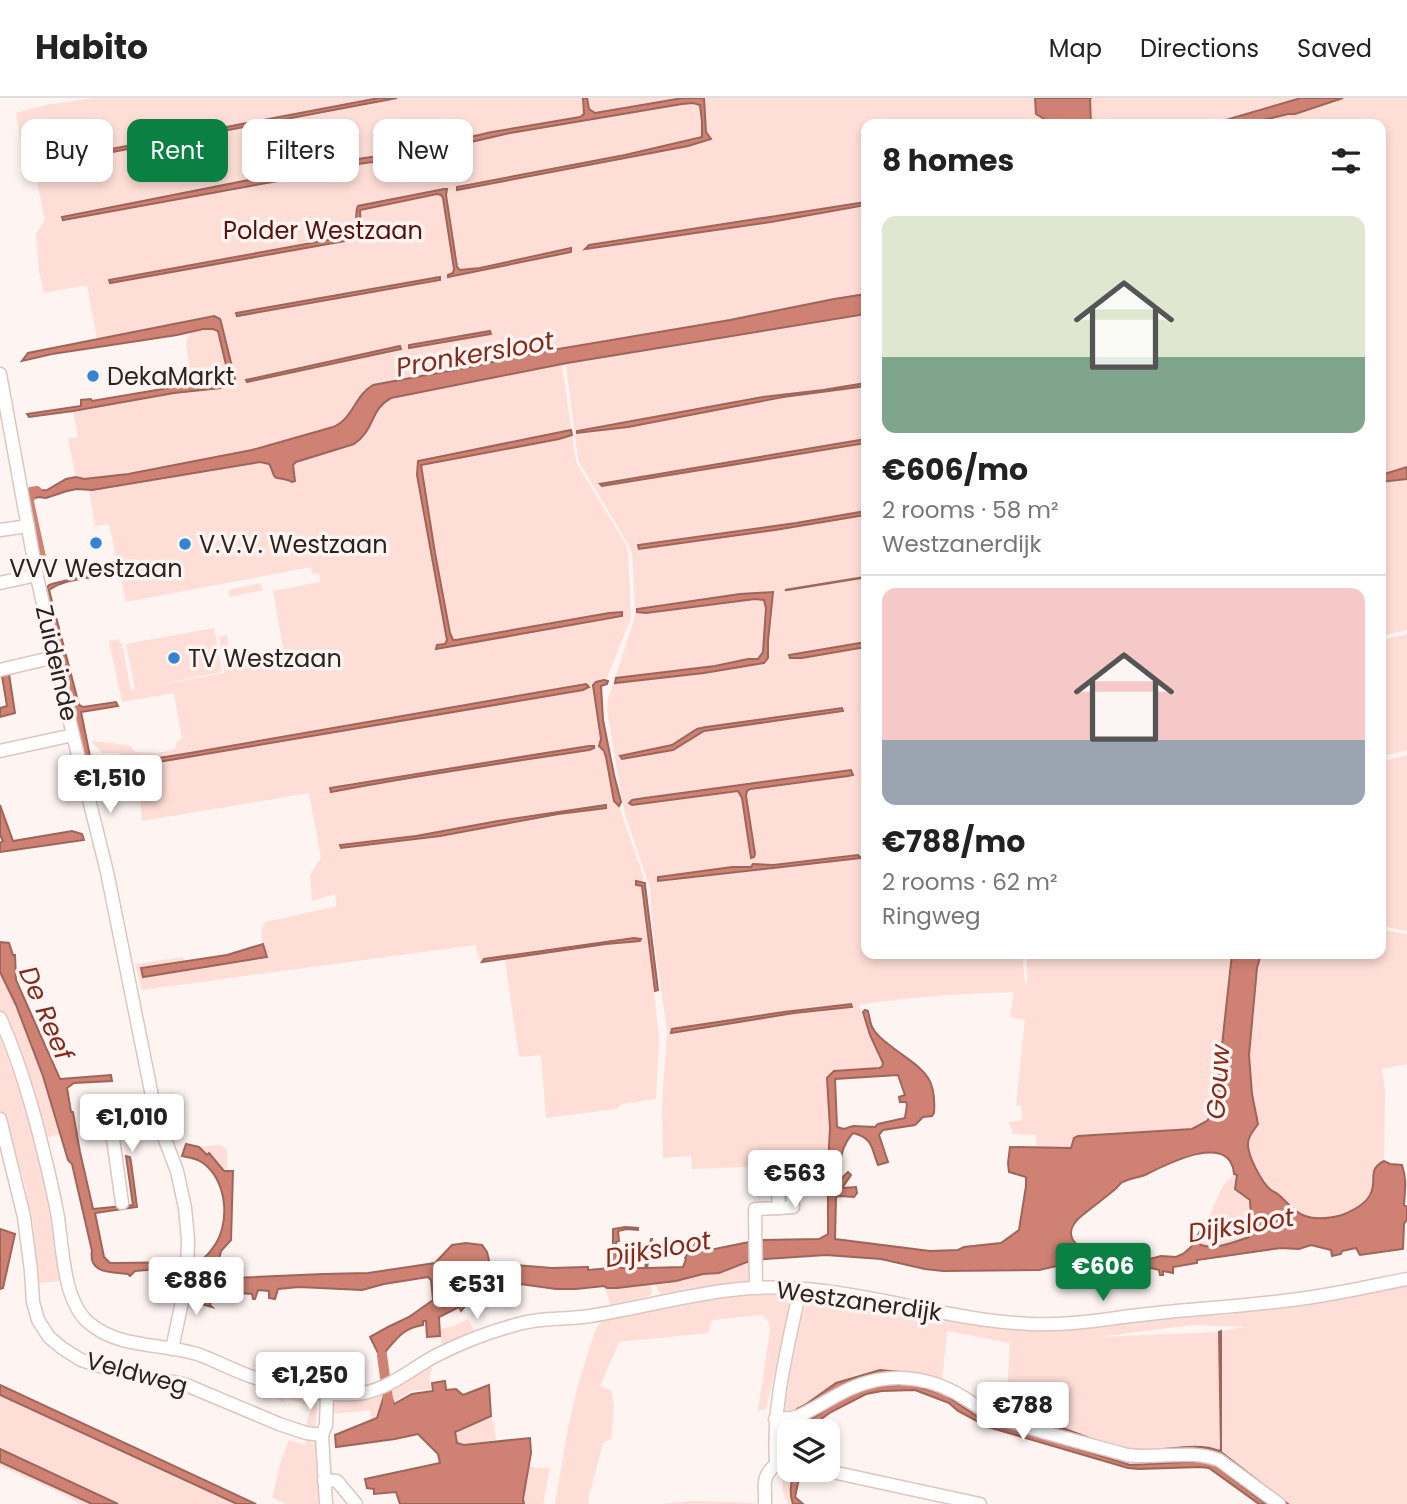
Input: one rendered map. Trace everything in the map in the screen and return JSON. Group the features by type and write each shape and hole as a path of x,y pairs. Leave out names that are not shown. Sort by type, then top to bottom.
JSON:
{"street":[{"name":"Zuideinde","path":"0,374 37,575 107,872 156,1116 177,1171 185,1208 188,1239 187,1278 172,1349"},
{"path":"0,530 28,526"},
{"path":"0,583 37,575"},
{"path":"5,669 55,657"},
{"path":"0,751 73,735"},
{"name":"Westzanerdijk","path":"0,1018 14,1050 30,1100 57,1212 69,1287 76,1308 84,1319 94,1328 112,1337 199,1354 274,1384 327,1394 359,1394 386,1386 445,1351 518,1324 587,1317 693,1296 756,1288 800,1289 864,1297 1035,1325 1287,1301 1407,1279"},
{"path":"122,1203 111,1124 156,1116"},
{"name":"Veldweg","path":"0,1119 24,1217 33,1302 38,1320 49,1337 80,1360 116,1371 184,1384 279,1424 322,1435"},
{"path":"756,1288 755,1209 793,1207 792,1172"},
{"path":"777,1173 779,1208"},
{"path":"777,1430 775,1419 778,1397 800,1289"},
{"path":"775,1419 799,1416 860,1384 890,1379 915,1379 955,1393 980,1409 1007,1420 1127,1455 1210,1456 1279,1504"},
{"path":"326,1504 322,1435 326,1424 327,1394"},
{"path":"767,1500 765,1478 767,1472 777,1467"},
{"path":"840,1475 920,1498 980,1504"},
{"path":"324,1480 337,1481 356,1504"}],"green space":[{"name":"Polder Westzaan","path":"93,98 1407,98 1407,467 1386,473 1386,119 861,119 861,643 789,655 802,658 861,648 861,959 1023,959 1027,983 1026,959 1231,959 1215,1110 1207,1121 1192,1129 1078,1136 1073,1139 1071,1148 1037,1149 1036,1135 1014,1134 1008,1122 1023,1120 1021,1106 1016,1105 1025,1020 1010,1017 1014,992 936,996 859,1005 883,1063 882,1067 844,1070 827,1078 830,1128 828,1164 692,1169 691,1156 663,1158 662,1107 667,1030 654,941 650,888 624,811 607,710 608,700 634,619 632,553 578,460 566,365 562,366 576,462 628,551 631,618 606,680 593,685 600,742 606,757 614,801 619,806 643,876 643,882 639,881 637,885 642,886 659,1038 656,1099 622,1104 616,1109 546,1118 541,1055 519,1057 505,960 481,964 475,945 142,990 135,964 183,957 184,962 142,968 143,977 267,957 262,934 266,922 337,906 335,894 312,901 310,875 321,858 309,793 142,821 137,760 118,753 102,753 91,741 128,745 136,752 158,753 175,749 177,741 182,739 174,693 122,702 109,641 119,639 122,643 131,690 225,673 219,637 227,635 231,662 284,653 273,591 320,582 319,573 312,574 311,567 126,602 109,524 95,526 89,490 260,462 295,481 293,465 296,462 354,444 366,432 379,408 391,398 523,355 512,345 507,359 373,385 366,389 341,424 252,450 96,478 76,477 68,439 78,437 73,411 174,393 221,388 233,373 221,322 213,316 97,339 87,285 44,293 36,234 45,220 37,182 113,182 113,119 21,119 20,139 16,113 46,105","holes":["558,433 502,449 421,465 453,641 609,613 622,616 436,649 447,640 417,475 419,461","773,592 767,661 704,673 615,683 627,676 759,659 763,652 766,608 764,600 646,613 637,609 740,594","586,684 586,690 159,762 142,760","843,708 843,711 704,731 673,750 622,759 620,757 672,745 706,727","592,745 589,750 331,792 330,788","850,770 852,774 750,789 746,796 755,854 751,857 742,798 738,791 630,804 632,800","858,855 860,858 658,880 658,876","641,939 483,962 484,959","851,1004 851,1007 794,1013 672,1033 672,1029"]},
{"path":"203,329 218,331 227,370 224,376 192,384 186,343 190,332"},
{"path":"1407,479 1407,630 1386,635 1386,481"},
{"path":"261,583 263,590 230,597 228,590"},
{"name":"TV Westzaan","path":"214,628 222,672 135,689 126,644"},
{"path":"1407,634 1407,750 1386,756 1386,639"},
{"path":"1407,755 1407,931 1386,927 1386,761"},
{"path":"1386,931 1407,934 1407,1064 1382,1069 1385,1090 1384,1161 1377,1167 1369,1197 1341,1215 1322,1218 1308,1217 1297,1212 1271,1190 1249,1154 1249,1138 1258,1124 1250,1062 1251,1016 1260,959 1386,959"},
{"path":"0,972 34,1052 60,1134 45,1138 18,1049 0,1010"},
{"path":"0,1038 31,1122 53,1230 59,1281 35,1284 32,1215 22,1173 11,1156 0,1113"},
{"path":"221,1145 227,1150 227,1168 224,1171 209,1153 207,1155 199,1147"},
{"path":"1237,1174 1244,1189 1252,1213 1249,1237 1219,1246 1201,1245 1199,1240 1222,1187"},
{"path":"752,1260 752,1275 741,1284 661,1294 657,1289 656,1283 703,1274"},
{"path":"651,1283 652,1294 610,1305 605,1287"},
{"path":"1407,1284 1407,1504 1288,1504 1221,1452 1221,1449 1219,1451 1208,1447 1127,1450 1006,1413 1010,1343 947,1331 942,1381 901,1372 860,1374 834,1384 797,1409 819,1401 844,1384 878,1374 896,1376 805,1410 786,1413 782,1409 798,1326 806,1306 818,1298 1026,1330 1114,1325","holes":["1193,1325 1245,1327 1221,1331 1221,1449 1219,1332 1097,1337"]},
{"path":"778,1292 787,1298 789,1305 766,1409 758,1411 770,1330 769,1322 762,1315 712,1320 708,1333 619,1342 600,1386 611,1390 614,1407 611,1439 603,1443 589,1504 555,1504 578,1385 595,1331 601,1321 609,1316 696,1299"},
{"path":"468,1319 476,1334 442,1346 440,1329"},
{"path":"429,1366 432,1369 429,1379 431,1389 411,1391 394,1402 390,1391 393,1390 392,1386"},
{"path":"920,1382 1123,1457 1208,1457 1275,1504 1266,1504 1213,1464 1130,1465 992,1422 939,1393 913,1386 887,1386 862,1391 812,1419 794,1419 868,1384"},
{"path":"384,1390 385,1395 377,1418 371,1420 370,1410 332,1414 332,1404 371,1398"},
{"path":"281,1391 315,1399 318,1404 315,1427 307,1430 284,1421 306,1425 311,1407 285,1398 283,1403 277,1398"},
{"path":"0,1395 237,1504 118,1504 0,1449"},
{"path":"492,1417 496,1440 464,1445 457,1443 454,1432"},
{"path":"307,1439 311,1440 311,1444 314,1444 314,1441 316,1444 320,1504 286,1504 272,1498 289,1440 305,1445"},
{"path":"0,1462 92,1504 80,1504 0,1466"},
{"path":"529,1466 550,1468 543,1504 524,1504"},
{"path":"782,1482 792,1482 790,1493 793,1504 788,1504"},
{"path":"690,1501 738,1502 760,1504 661,1504"}],"water":[{"path":"379,98 397,98 286,119 269,119"},
{"path":"583,98 587,98 589,109 595,113 683,98 704,98 706,132 711,139 688,146 457,190 457,187 625,155 702,137 700,105 693,103 473,142 473,136 580,117 584,114"},
{"path":"1035,98 1091,98 1091,119 1044,119 1036,114"},
{"path":"1301,98 1343,98 1295,114 1268,119 1229,119"},
{"path":"242,124 242,127 228,130 228,127"},
{"path":"127,146 127,149 113,152 113,149"},
{"path":"373,157 373,162 359,164 359,159"},
{"path":"242,181 272,182 63,220 62,217"},
{"path":"447,189 457,267 460,270 571,248 571,252 448,277 454,269 443,198 437,194 360,210 361,235 356,239 110,283 109,280 356,235 358,206"},
{"path":"861,203 861,206 771,222 585,249 589,245"},
{"path":"440,277 440,280 237,316 236,313"},
{"path":"861,295 861,315 567,363 391,398 379,408 366,432 354,444 296,462 293,465 295,481 292,482 275,477 269,464 260,462 92,490 77,489 24,501 25,491 47,490 66,479 128,474 252,450 333,427 345,418 373,385 506,359 511,345 523,355 730,320"},
{"path":"214,316 221,322 235,379 221,388 29,417 27,414 81,406 81,400 92,401 224,376 227,369 218,331 213,329 22,361 28,353"},
{"path":"490,331 491,334 409,348 409,345"},
{"path":"400,346 401,349 247,382 246,380"},
{"path":"861,384 861,387 783,397 628,427 577,433 763,397"},
{"path":"571,430 572,435 559,439 421,465 450,633 453,640 456,640 609,613 622,612 622,616 436,649 437,645 445,644 447,640 417,475 418,461"},
{"path":"861,440 861,444 602,486 600,484"},
{"path":"1407,467 1407,479 1386,481 1386,473"},
{"path":"861,512 861,516 775,530 639,549 638,545"},
{"path":"100,572 98,576 66,582 49,590 79,705 83,707 116,702 118,706 81,712 92,766 137,760 137,767 127,765 89,776 46,589 52,584"},
{"path":"773,592 768,658 764,663 615,683 616,678 758,659 763,652 766,608 764,600 646,613 637,612 637,609 740,594"},
{"path":"861,643 861,648 802,658 790,658 789,655"},
{"path":"9,674 15,713 0,717 0,708 7,706 2,676"},
{"path":"608,681 601,686 603,720 621,802 619,806 614,801 604,751 599,746 601,739 593,685"},
{"path":"586,684 589,687 583,690 158,762 158,758"},
{"path":"842,708 843,711 704,731 673,750 622,759 620,756 672,745 697,729 706,727"},
{"path":"589,746 594,748 331,792 330,788"},
{"path":"851,770 853,775 747,791 755,854 751,858 742,798 738,791 632,805 629,803 645,798"},
{"path":"0,805 13,841 72,831 82,834 84,840 0,852 0,843 3,841 0,835"},
{"path":"606,805 606,808 440,836 341,848 340,845 416,836"},
{"path":"858,855 861,858 658,881 658,877 751,867 753,864 773,865"},
{"path":"636,881 645,883 658,990 655,991 642,886 636,885"},
{"path":"641,939 482,962 484,959"},
{"name":"Gouw","path":"0,942 9,943 15,955 16,980 60,1079 111,1075 112,1081 74,1083 67,1088 93,1209 133,1205 126,1156 130,1157 137,1207 95,1213 104,1257 110,1263 195,1262 205,1257 212,1249 222,1228 222,1192 218,1181 203,1163 182,1156 186,1144 199,1147 207,1155 209,1153 224,1171 233,1171 231,1240 221,1251 217,1269 234,1278 368,1273 435,1263 452,1245 466,1243 482,1245 490,1265 588,1267 588,1270 611,1268 613,1229 625,1227 638,1230 618,1231 617,1263 620,1268 645,1268 651,1239 647,1268 683,1267 685,1258 696,1241 702,1241 705,1251 759,1240 819,1239 828,1234 830,1128 827,1078 834,1071 882,1067 883,1063 863,1012 865,1010 868,1011 872,1027 878,1036 925,1073 933,1089 934,1113 932,1116 923,1117 915,1125 883,1130 879,1135 888,1162 878,1165 868,1141 853,1133 849,1138 842,1156 839,1181 848,1172 851,1175 842,1188 856,1187 857,1193 854,1197 836,1197 835,1239 930,1251 958,1250 1001,1243 1019,1230 1026,1177 1009,1172 1010,1147 1071,1148 1074,1138 1078,1136 1192,1129 1207,1121 1215,1109 1231,959 1260,959 1249,1055 1258,1124 1248,1143 1252,1161 1267,1186 1291,1207 1305,1216 1324,1218 1342,1215 1366,1200 1373,1188 1374,1171 1379,1164 1384,1161 1402,1165 1405,1180 1404,1205 1407,1207 1403,1249 1360,1255 1356,1248 1332,1256 1331,1250 1311,1245 1299,1249 1281,1248 1197,1260 1197,1263 1173,1267 1173,1273 1163,1271 1163,1275 1160,1275 1159,1270 1139,1265 1138,1259 1176,1257 1183,1254 1191,1247 1203,1226 1205,1227 1199,1243 1201,1245 1219,1246 1249,1237 1252,1223 1250,1200 1235,1189 1237,1175 1234,1174 1230,1161 1222,1154 1210,1152 1183,1158 1124,1181 1079,1218 1072,1227 1072,1238 1078,1245 1132,1255 1131,1265 1061,1265 1039,1270 943,1271 881,1259 826,1255 752,1260 719,1273 617,1288 604,1286 556,1289 513,1283 499,1289 500,1294 490,1299 488,1295 467,1304 461,1311 459,1307 439,1317 440,1336 427,1337 426,1321 423,1321 423,1325 406,1331 394,1341 385,1354 379,1355 370,1337 409,1317 433,1300 431,1280 428,1277 362,1290 299,1287 278,1289 275,1299 269,1298 269,1291 258,1290 253,1299 252,1294 215,1291 210,1305 212,1307 201,1304 198,1299 200,1287 194,1270 135,1271 130,1276 97,1268 92,1259 72,1164 68,1160 43,1076 16,1005 0,972","holes":["898,1075 905,1095 899,1097 900,1102 906,1102 907,1105 905,1118 875,1127 837,1127 835,1079"]},
{"path":"263,944 267,957 143,977 141,968 227,955"},
{"path":"851,1004 852,1007 794,1013 671,1033 672,1029"},
{"path":"0,1229 15,1234 3,1288 0,1289"},
{"path":"1221,1331 1221,1449 1219,1332"},
{"path":"880,1370 920,1374 942,1381 878,1374 844,1384 795,1414 797,1409 836,1383"},
{"path":"445,1381 446,1390 456,1389 463,1395 489,1385 491,1416 455,1432 457,1443 464,1445 530,1438 531,1453 524,1504 400,1504 396,1492 374,1494 374,1489 367,1488 365,1479 440,1463 438,1454 418,1434 336,1447 335,1435 377,1418 384,1396 390,1393 394,1404 412,1394 433,1391 432,1383"},
{"path":"0,1385 256,1504 237,1504 0,1395"},
{"path":"911,1385 944,1394 978,1417 1130,1465 1205,1461 1213,1464 1266,1504 1259,1504 1209,1468 1128,1468 988,1427 949,1403 915,1390 866,1394 821,1419 812,1419 854,1393 876,1386"},
{"path":"948,1385 958,1387 978,1403 960,1391"},
{"path":"980,1404 1128,1450 1187,1447 1210,1448 1219,1451 1221,1449 1221,1452 1288,1504 1212,1450 1154,1452 1127,1451 993,1411"},
{"path":"0,1449 118,1504 92,1504 0,1462"},
{"path":"792,1482 798,1482 795,1497 803,1504 793,1504"}],"waterway":[{"path":"37,491 31,492 29,502 41,557 38,559"},
{"path":"786,590 861,578"},
{"path":"382,1355 389,1407"}],"place":[{"name":"DekaMarkt","path":"93,376"},
{"name":"VVV Westzaan","path":"96,543"},
{"name":"V.V.V. Westzaan","path":"185,544"},
{"name":"TV Westzaan","path":"174,658"}],"water label":[{"name":"Pronkersloot","path":"475,354"},
{"name":"De Reef","path":"46,1013"},
{"name":"Dijksloot","path":"1241,1225"},
{"name":"Dijksloot","path":"658,1249"}]}
